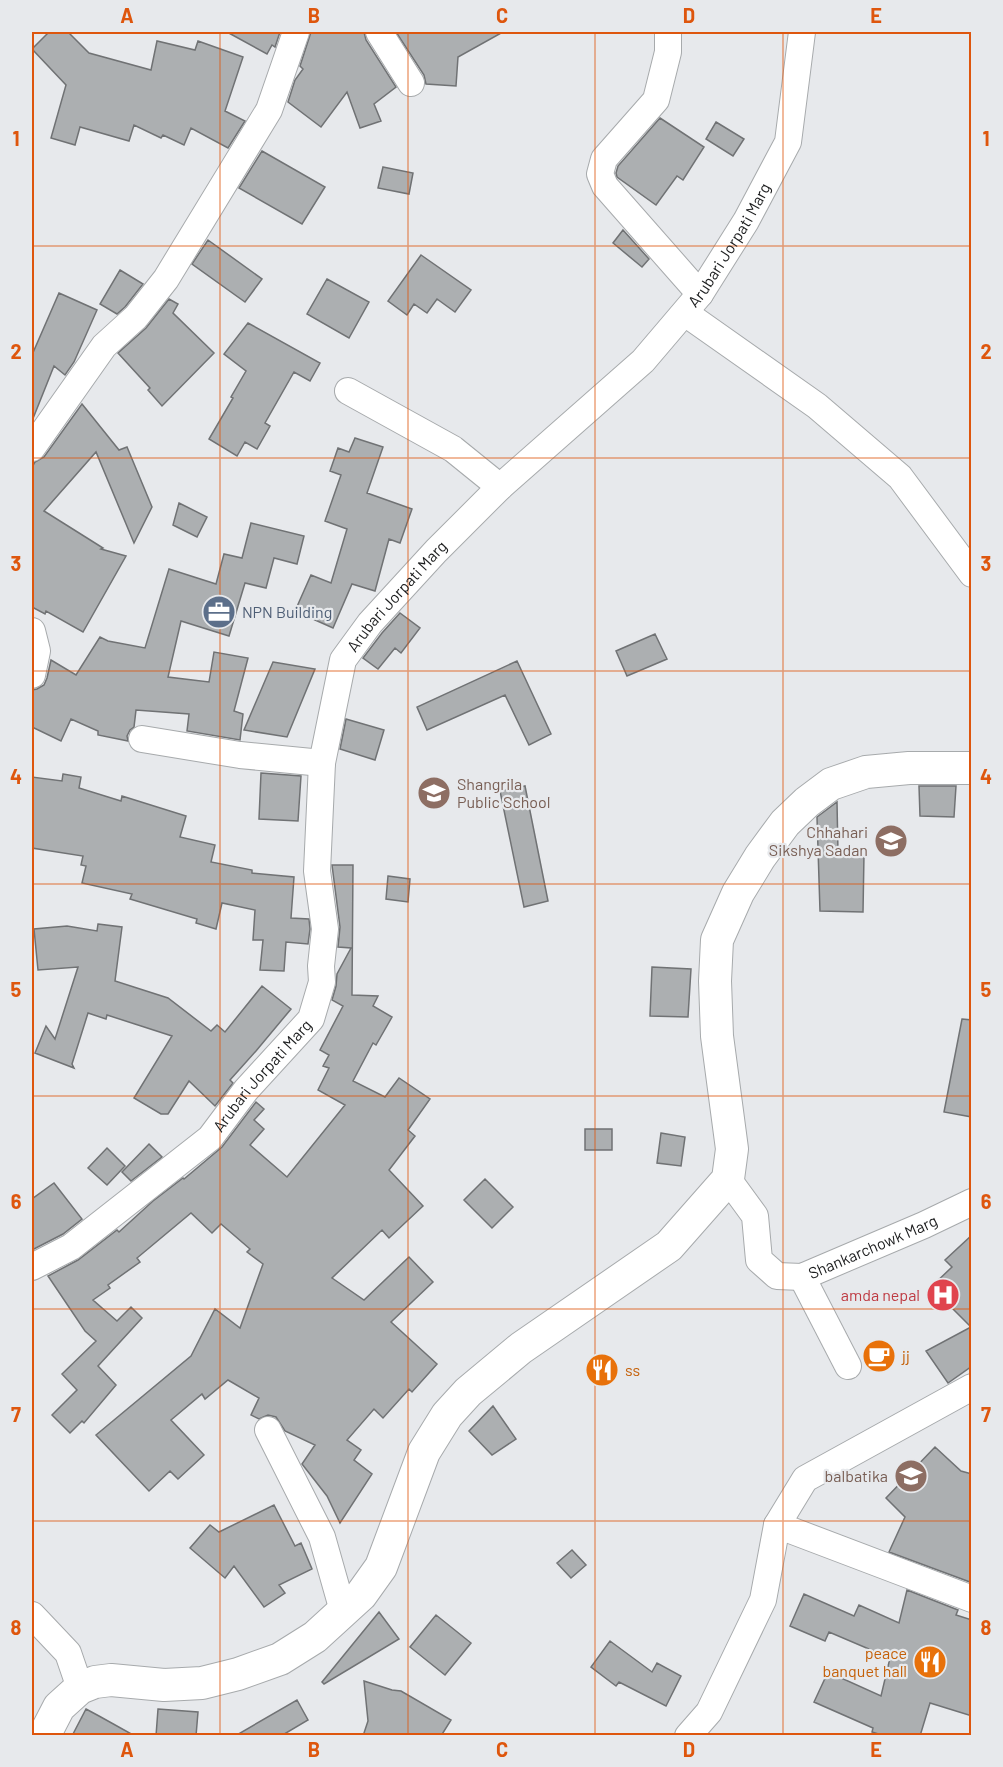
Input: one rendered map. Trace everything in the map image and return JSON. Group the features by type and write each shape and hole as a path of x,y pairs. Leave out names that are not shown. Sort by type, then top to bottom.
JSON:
{"main road":[{"path":"44,1736 59,1707 80,1688 95,1682 111,1680 164,1685 201,1683 238,1674 280,1659 315,1637 361,1595 381,1567 424,1452 447,1415 468,1392 521,1348 669,1246 728,1179 732,1149 717,1036 715,981 717,940 738,893 760,856 785,823 831,784 866,772 909,768 972,768"}],"street":[{"path":"32,448 104,346 136,317 166,279 269,110 296,32"},
{"path":"379,32 411,83"},
{"path":"668,32 668,52 656,100 604,159 600,174 605,186 692,303 900,477 972,574"},
{"name":"Arubari Jorpati Marg","path":"32,1267 71,1247 210,1138 246,1090 311,1019 322,982 324,928 317,872 322,763 344,660 370,623 436,550 500,487 643,361 692,303 746,220 789,142 802,32"},
{"path":"348,392 453,449 500,487"},
{"path":"32,631 37,651 32,675"},
{"path":"142,739 240,755 322,763"},
{"name":"Shankarchowk Marg","path":"728,1179 755,1216 759,1260 777,1275 802,1277 924,1226 972,1202"},
{"path":"802,1277 848,1366"},
{"path":"688,1736 709,1712 763,1600 777,1525 805,1479 972,1387"},
{"path":"268,1430 322,1537 343,1611"},
{"path":"777,1525 972,1599"},
{"path":"32,1615 68,1653 80,1688"}],"building":[{"path":"49,32 68,32 89,53 151,70 157,41 195,50 198,41 243,57 225,111 245,121 228,148 191,128 184,145 163,135 161,138 134,125 129,141 80,127 75,145 51,138 66,85 32,49"},
{"path":"227,32 280,32 275,47 272,45 267,54"},
{"path":"311,32 364,32 366,40 396,87 374,104 381,121 360,128 347,92 321,127 288,102 295,80 303,69 300,66"},
{"path":"396,32 503,32 458,57 456,86 426,84 424,75"},
{"path":"660,118 704,147 683,180 677,176 656,205 617,177 616,173 618,166"},
{"path":"716,122 744,139 733,156 706,139"},
{"path":"262,151 325,187 302,224 239,188"},
{"path":"383,167 413,173 409,194 378,188"},
{"path":"623,230 649,259 642,267 613,243"},
{"path":"208,240 262,279 245,302 192,264"},
{"path":"421,255 471,290 455,312 437,299 427,313 414,304 407,315 388,301"},
{"path":"120,270 143,284 117,314 100,304"},
{"path":"327,279 369,302 349,338 307,314"},
{"path":"59,293 97,310 74,362 65,375 54,366 32,421 32,355"},
{"path":"169,299 178,304 173,313 214,353 162,406 148,390 150,388 118,353 146,328"},
{"path":"248,323 320,363 310,381 294,372 265,423 270,426 257,449 245,442 237,456 209,439 246,371 224,354"},
{"path":"82,404 119,450 127,447 152,507 134,543 96,452 44,511 103,548 101,549 126,556 83,632 46,611 45,614 32,607 32,467 35,462 44,457"},
{"path":"355,438 383,447 367,493 412,509 400,543 389,539 375,591 352,584 333,628 295,611 311,575 331,583 347,529 325,521 341,475 330,471 338,448 349,452"},
{"path":"179,503 207,517 197,537 173,525"},
{"path":"251,523 304,536 297,564 274,558 266,588 245,583 229,636 181,621 168,677 209,682 214,652 248,658 234,711 243,714 240,740 187,731 189,714 136,710 134,727 127,736 128,741 98,735 98,731 71,719 61,741 32,727 32,690 44,685 51,660 76,675 100,637 108,641 145,648 169,569 216,584 224,554 242,558"},
{"path":"400,613 420,628 401,653 395,648 378,669 363,658"},
{"path":"655,634 667,659 627,676 616,651"},
{"path":"517,661 551,734 529,745 505,695 427,730 417,707"},
{"path":"273,662 315,669 287,737 244,730"},
{"path":"346,719 384,730 375,760 340,749"},
{"path":"261,773 301,776 298,821 259,819"},
{"path":"63,774 81,777 79,788 121,801 122,796 186,816 180,837 215,845 211,862 252,870 252,873 294,877 291,918 309,919 308,944 286,942 284,971 260,970 263,940 253,940 255,910 222,903 216,929 196,923 197,919 130,899 132,894 82,883 86,866 81,865 83,856 32,848 32,777 62,781"},
{"path":"525,786 548,901 524,907 500,791"},
{"path":"919,786 956,786 954,817 920,816"},
{"path":"837,802 838,853 864,854 863,912 820,911 817,817"},
{"path":"332,865 353,865 352,995 378,996 373,1006 392,1017 376,1045 373,1043 353,1081 385,1097 399,1078 430,1099 408,1130 415,1136 389,1170 423,1206 389,1238 382,1230 332,1278 364,1300 409,1257 433,1282 391,1322 437,1364 412,1392 409,1389 383,1418 374,1409 347,1440 361,1450 354,1460 372,1474 340,1523 327,1496 302,1464 315,1445 285,1431 276,1417 268,1415 259,1419 251,1415 259,1398 228,1380 205,1399 202,1394 171,1420 204,1455 178,1479 170,1471 149,1491 96,1435 191,1356 215,1309 240,1328 263,1264 247,1252 250,1249 221,1224 212,1233 191,1213 137,1258 140,1262 108,1285 110,1288 93,1300 117,1321 131,1307 142,1318 98,1366 116,1385 84,1423 82,1421 70,1433 52,1415 77,1390 62,1374 96,1341 85,1331 48,1276 78,1260 117,1230 119,1232 153,1201 184,1179 222,1147 256,1102 264,1109 254,1120 264,1129 250,1145 287,1177 345,1105 318,1090 329,1068 323,1066 329,1055 320,1050 343,1006 332,1000 337,974 351,948 338,947 340,927"},
{"path":"388,876 410,879 408,902 386,899"},
{"path":"98,924 122,927 115,981 168,998 211,1031 217,1025 225,1032 262,986 291,1009 230,1080 233,1083 215,1106 189,1081 168,1114 161,1114 134,1098 172,1036 107,1015 106,1019 88,1013 72,1064 74,1068 35,1053 46,1026 55,1039 78,967 38,970 34,929 67,926 97,931"},
{"path":"652,967 691,969 688,1017 650,1016"},
{"path":"962,1019 972,1020 972,1117 944,1112"},
{"path":"585,1129 612,1129 612,1150 585,1150"},
{"path":"661,1133 685,1137 681,1166 657,1163"},
{"path":"149,1144 162,1157 131,1181 122,1172"},
{"path":"107,1148 125,1166 107,1185 88,1168"},
{"path":"485,1179 513,1207 492,1228 464,1200"},
{"path":"54,1183 82,1219 63,1234 32,1250 32,1199"},
{"path":"972,1235 972,1366 948,1383 926,1351 971,1327 931,1287 952,1267 945,1260"},
{"path":"493,1406 516,1439 492,1455 469,1431"},
{"path":"935,1447 961,1471 972,1474 972,1579 970,1582 889,1552 905,1517 886,1498"},
{"path":"274,1505 295,1546 301,1543 312,1569 279,1585 285,1593 264,1607 234,1566 225,1578 190,1548 210,1525 219,1532"},
{"path":"572,1550 586,1565 571,1578 557,1563"},
{"name":"peace banquet hall","path":"907,1590 958,1610 956,1615 972,1620 972,1716 930,1703 920,1736 885,1736 872,1732 873,1728 814,1702 828,1672 881,1696 890,1658 829,1632 825,1641 790,1626 804,1594 854,1616 859,1605 899,1623"},
{"path":"379,1612 399,1639 324,1684 322,1682"},
{"path":"436,1615 471,1643 445,1675 410,1647"},
{"path":"610,1641 652,1672 657,1663 681,1676 666,1706 619,1682 616,1686 591,1667"},
{"path":"364,1681 401,1691 451,1720 441,1736 363,1736 368,1721"},
{"path":"297,1700 308,1720 281,1736 235,1736"},
{"path":"86,1709 99,1716 135,1736 72,1736"},
{"path":"158,1709 198,1712 196,1736 156,1736"}],"place":[{"name":"NPN Building","path":"219,612"},
{"name":"Shangrila Public School","path":"434,793"},
{"name":"Chhahari Sikshya Sadan","path":"891,841"},
{"name":"amda nepal","path":"943,1295"},
{"name":"jj","path":"879,1356"},
{"name":"ss","path":"602,1370"},
{"name":"balbatika","path":"911,1476"},
{"name":"peace banquet hall","path":"930,1662"}]}
